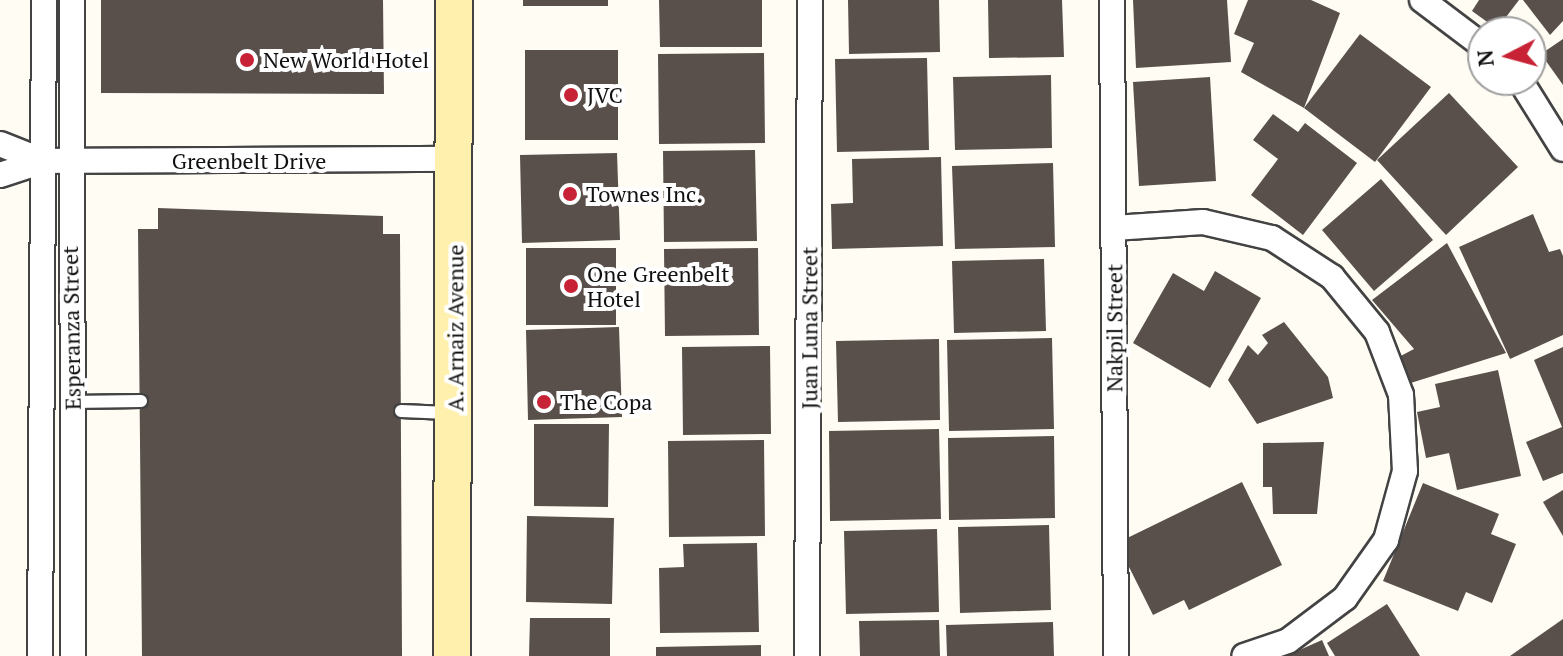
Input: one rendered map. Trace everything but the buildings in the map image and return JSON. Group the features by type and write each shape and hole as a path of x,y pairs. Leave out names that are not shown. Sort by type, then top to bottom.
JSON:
{"main road":[{"name":"A. Arnaiz Avenue","path":"452,656 456,413 454,0"}],"street":[{"name":"Esperanza Street","path":"40,656 44,0"},
{"name":"Esperanza Street","path":"72,0 73,656"},
{"name":"Juan Luna Street","path":"807,656 810,0"},
{"name":"Nakpil Street","path":"1112,0 1116,656"},
{"path":"1422,0 1467,34"},
{"path":"1530,96 1563,149"},
{"name":"Greenbelt Drive","path":"0,144 43,161"},
{"name":"Greenbelt Drive","path":"0,175 43,161 454,159"},
{"path":"1114,228 1203,222 1272,238 1332,277 1377,332 1401,395 1405,471 1386,540 1345,598 1288,641 1244,656"}],"lane":[{"path":"72,402 141,401"},
{"path":"401,411 456,413"}],"place":[{"name":"New World Hotel","path":"247,60"},
{"name":"JVC","path":"571,95"},
{"name":"Townes Inc.","path":"570,194"},
{"name":"One Greenbelt Hotel","path":"571,286"},
{"name":"The Copa","path":"544,402"}]}
